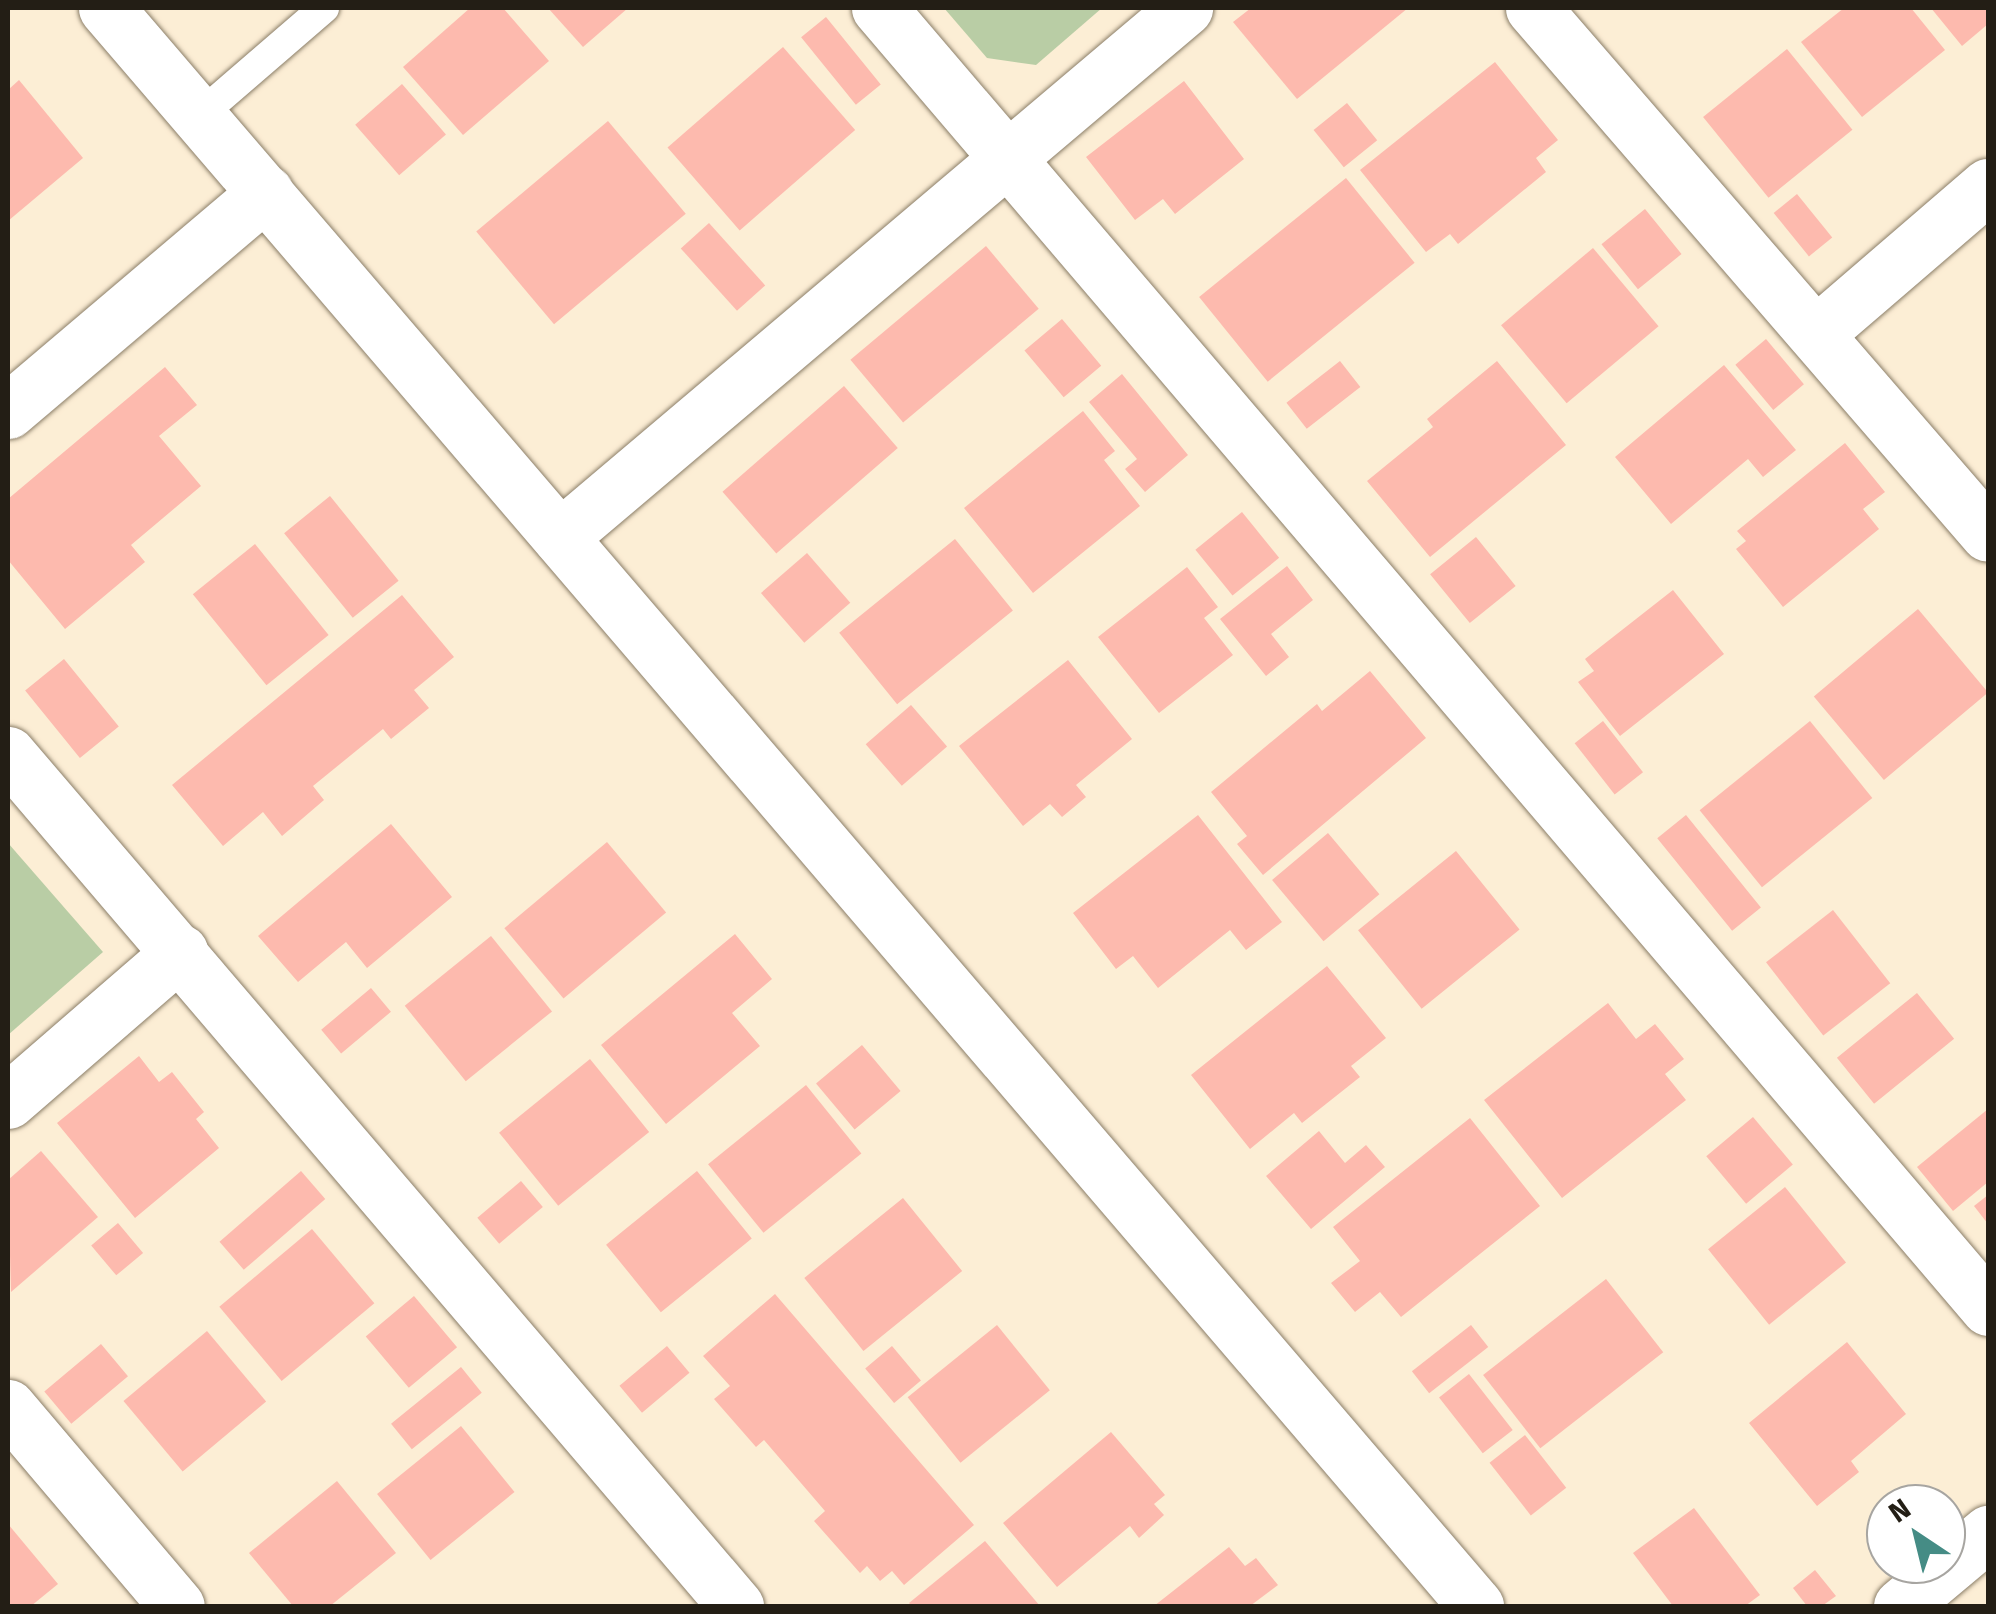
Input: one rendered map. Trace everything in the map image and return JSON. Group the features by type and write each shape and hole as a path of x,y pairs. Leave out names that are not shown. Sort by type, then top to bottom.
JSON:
{"street":[{"path":"106,8 1476,1606"},
{"path":"878,8 1988,1308"},
{"path":"560,536 1185,8"},
{"path":"1533,8 1818,332 1988,534"},
{"path":"1818,332 1988,186"},
{"path":"8,410 266,192"},
{"path":"8,754 736,1606"},
{"path":"8,1101 180,952"},
{"path":"8,1407 177,1606"},
{"path":"1901,1606 1988,1533"}],"lane":[{"path":"200,115 324,8"}],"green space":[{"path":"944,8 1102,8 1036,65 987,58"},
{"path":"8,843 103,952 8,1035"}],"building":[{"path":"470,8 503,8 549,61 463,135 403,67"},
{"path":"548,8 628,8 583,47"},
{"path":"1251,8 1408,8 1297,99 1233,22"},
{"path":"1844,8 1911,8 1945,50 1862,117 1801,42"},
{"path":"1931,8 1988,8 1988,24 1962,46"},
{"path":"826,17 881,85 856,105 801,37"},
{"path":"783,47 855,130 740,230 668,147"},
{"path":"1787,49 1852,130 1769,198 1703,117"},
{"path":"1495,62 1558,140 1536,158 1546,172 1458,244 1450,234 1426,252 1360,170"},
{"path":"19,80 83,158 8,221 8,90"},
{"path":"1184,81 1244,159 1175,214 1163,199 1135,220 1086,157"},
{"path":"402,84 446,135 399,175 355,125"},
{"path":"1347,103 1377,140 1344,167 1314,130"},
{"path":"608,121 686,214 554,324 476,232"},
{"path":"1346,178 1415,263 1268,382 1199,297"},
{"path":"1797,194 1832,238 1809,256 1774,213"},
{"path":"1645,209 1682,254 1638,289 1601,244"},
{"path":"709,223 765,285 737,311 681,248"},
{"path":"986,246 1039,309 903,423 850,360"},
{"path":"1593,248 1659,326 1567,403 1501,325"},
{"path":"1062,319 1101,366 1064,397 1024,350"},
{"path":"1766,339 1804,384 1773,410 1735,365"},
{"path":"1340,361 1360,387 1307,429 1286,403"},
{"path":"1497,361 1566,445 1430,557 1367,481 1433,427 1427,419"},
{"path":"1724,365 1796,450 1763,477 1748,459 1671,524 1615,457"},
{"path":"165,367 197,405 159,436 201,486 131,545 145,562 65,629 8,560 8,499"},
{"path":"1122,374 1188,455 1145,492 1125,469 1137,459 1089,402"},
{"path":"844,386 898,448 776,554 722,492"},
{"path":"1083,411 1115,451 1104,460 1140,506 1033,593 964,508"},
{"path":"1845,443 1885,492 1863,509 1879,529 1783,607 1736,549 1746,541 1737,531"},
{"path":"330,496 399,581 353,618 284,533"},
{"path":"1242,512 1279,558 1233,596 1195,550"},
{"path":"1476,537 1516,586 1470,623 1430,574"},
{"path":"955,539 1013,610 897,704 839,633"},
{"path":"255,544 329,635 266,685 193,594"},
{"path":"807,553 850,603 804,643 761,593"},
{"path":"1287,566 1313,600 1271,634 1289,657 1266,676 1220,619"},
{"path":"1187,567 1218,607 1204,618 1233,655 1159,713 1098,637"},
{"path":"1673,590 1724,654 1620,736 1578,682 1594,671 1585,659"},
{"path":"402,595 454,657 414,690 429,708 391,739 383,729 313,786 324,800 282,836 263,812 223,846 172,785"},
{"path":"1918,609 1988,693 1884,780 1814,696"},
{"path":"64,659 119,727 80,758 25,690"},
{"path":"1068,660 1132,739 1076,785 1086,797 1062,817 1050,804 1023,826 959,746"},
{"path":"1370,671 1426,738 1263,875 1237,844 1247,836 1211,792 1317,704 1322,711"},
{"path":"911,705 947,747 902,786 866,744"},
{"path":"1603,721 1643,772 1615,794 1575,743"},
{"path":"1810,721 1872,798 1762,887 1700,810"},
{"path":"1198,815 1282,922 1246,950 1230,930 1158,988 1133,956 1116,969 1073,913"},
{"path":"1686,815 1761,907 1732,931 1657,838"},
{"path":"391,824 452,897 367,968 346,942 298,982 258,936"},
{"path":"1328,833 1379,894 1324,941 1272,880"},
{"path":"607,842 666,912 563,999 504,928"},
{"path":"1456,851 1520,929 1422,1009 1358,930"},
{"path":"1833,910 1890,983 1823,1036 1766,962"},
{"path":"735,934 772,979 732,1013 760,1046 666,1124 601,1045"},
{"path":"491,936 552,1011 466,1081 405,1006"},
{"path":"1327,966 1386,1038 1351,1066 1360,1077 1302,1123 1294,1113 1250,1149 1191,1075"},
{"path":"371,988 391,1012 341,1054 321,1030"},
{"path":"1917,993 1954,1039 1874,1104 1837,1058"},
{"path":"1608,1003 1636,1039 1655,1024 1684,1059 1665,1074 1686,1100 1562,1198 1484,1100"},
{"path":"862,1045 901,1091 855,1130 816,1084"},
{"path":"139,1056 159,1082 172,1072 204,1112 196,1119 219,1148 135,1218 57,1123"},
{"path":"590,1059 649,1132 558,1206 499,1133"},
{"path":"806,1085 861,1153 763,1233 708,1164"},
{"path":"1988,1109 1988,1182 1953,1211 1917,1167"},
{"path":"1753,1117 1793,1164 1746,1204 1706,1156"},
{"path":"1470,1118 1540,1206 1401,1317 1380,1292 1355,1312 1331,1283 1360,1261 1333,1227"},
{"path":"1319,1131 1345,1163 1366,1145 1385,1167 1311,1229 1266,1176"},
{"path":"41,1151 98,1217 11,1292 8,1180"},
{"path":"301,1171 325,1199 244,1270 219,1242"},
{"path":"697,1171 752,1239 661,1312 606,1245"},
{"path":"521,1181 543,1207 499,1244 477,1218"},
{"path":"1785,1187 1846,1262 1769,1325 1708,1249"},
{"path":"1988,1195 1988,1224 1974,1206"},
{"path":"903,1198 962,1271 863,1351 804,1278"},
{"path":"118,1223 143,1253 116,1275 91,1245"},
{"path":"312,1229 374,1303 282,1381 219,1307"},
{"path":"1606,1279 1663,1352 1540,1448 1483,1375"},
{"path":"775,1294 974,1525 904,1585 892,1571 880,1581 867,1566 860,1573 814,1521 825,1511 764,1440 756,1447 714,1399 730,1386 703,1356"},
{"path":"414,1296 457,1347 409,1388 366,1336"},
{"path":"997,1325 1050,1390 960,1463 908,1397"},
{"path":"1471,1325 1488,1347 1429,1393 1412,1371"},
{"path":"207,1331 266,1401 183,1472 124,1401"},
{"path":"1847,1342 1906,1414 1851,1461 1859,1472 1817,1506 1749,1423"},
{"path":"101,1344 128,1376 71,1424 44,1392"},
{"path":"667,1346 689,1373 642,1413 620,1386"},
{"path":"892,1346 921,1380 894,1403 865,1368"},
{"path":"461,1367 482,1393 412,1449 391,1424"},
{"path":"1469,1374 1513,1430 1483,1453 1439,1397"},
{"path":"461,1426 514,1492 431,1560 377,1494"},
{"path":"1111,1432 1165,1495 1154,1504 1164,1515 1139,1538 1130,1526 1057,1587 1003,1523"},
{"path":"1525,1435 1566,1488 1531,1516 1490,1463"},
{"path":"337,1481 396,1553 330,1606 293,1606 249,1553"},
{"path":"1694,1508 1760,1595 1745,1606 1673,1606 1633,1553"},
{"path":"8,1524 58,1584 31,1606 8,1606"},
{"path":"985,1541 1040,1606 909,1603"},
{"path":"1229,1547 1245,1566 1256,1558 1278,1585 1250,1606 1154,1606"},
{"path":"1815,1570 1836,1596 1822,1606 1807,1606 1793,1588"}]}
